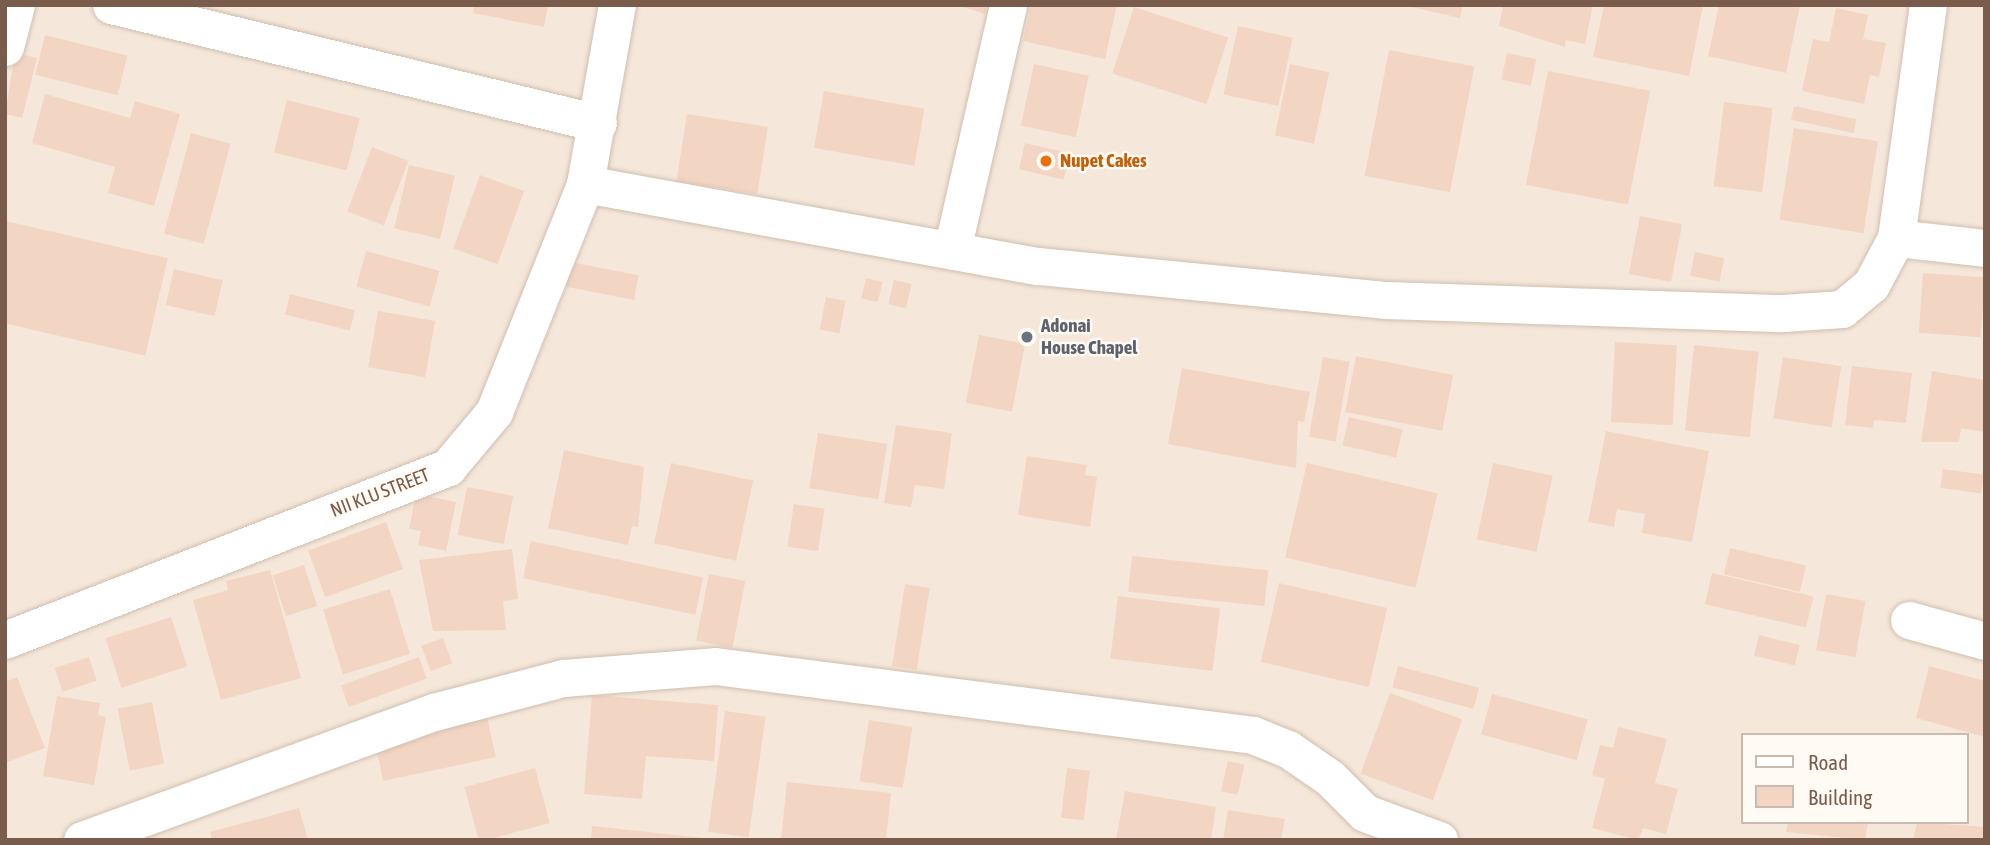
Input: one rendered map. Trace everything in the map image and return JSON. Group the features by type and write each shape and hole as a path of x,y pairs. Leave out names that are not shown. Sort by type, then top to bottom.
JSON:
{"street":[{"path":"5,47 16,5"},
{"path":"111,5 598,123"},
{"name":"NII KLU STREET","path":"5,640 448,467 494,412 585,184 617,5"},
{"path":"952,250 1008,5"},
{"path":"585,184 1038,266 1386,300 1783,313 1842,309 1871,285 1896,238 1928,5"},
{"path":"1896,238 1985,248"},
{"path":"1909,620 1985,641"},
{"path":"82,840 434,712 563,678 715,666 1253,735 1288,749 1320,771 1365,813 1439,840"}],"shaded area":[{"path":"5,5 1985,5 1985,840 5,840"}],"building":[{"path":"474,5 548,5 544,27 473,13"},
{"path":"957,5 987,5 985,14"},
{"path":"1031,5 1117,5 1105,59 1023,41"},
{"path":"1403,5 1463,5 1460,18"},
{"path":"1503,5 1593,5 1585,44 1566,40 1565,47 1499,26"},
{"path":"1604,5 1703,5 1689,76 1593,57"},
{"path":"1719,5 1800,5 1786,73 1708,56"},
{"path":"1134,7 1228,38 1207,104 1112,74"},
{"path":"1836,8 1868,15 1863,39 1886,43 1879,77 1870,75 1864,104 1802,91 1813,39 1829,42"},
{"path":"1238,26 1293,38 1278,106 1223,94"},
{"path":"45,35 127,56 118,95 35,75"},
{"path":"1389,50 1474,67 1450,192 1365,176"},
{"path":"15,53 37,58 22,118 5,114"},
{"path":"1507,53 1536,59 1531,86 1501,79"},
{"path":"1034,64 1089,76 1076,137 1021,126"},
{"path":"1290,64 1329,72 1314,144 1275,135"},
{"path":"1548,71 1650,91 1628,205 1526,185"},
{"path":"824,91 924,109 914,166 814,148"},
{"path":"45,94 130,118 135,101 180,114 154,206 108,193 115,167 32,143"},
{"path":"287,100 360,118 347,171 274,152"},
{"path":"1724,102 1773,108 1762,192 1714,186"},
{"path":"1794,106 1857,119 1854,133 1791,120"},
{"path":"687,114 768,127 757,194 676,181"},
{"path":"1794,128 1878,141 1863,233 1779,220"},
{"path":"191,133 231,144 204,244 164,233"},
{"path":"1025,143 1070,153 1064,180 1019,169"},
{"path":"372,147 408,161 384,225 347,211"},
{"path":"409,165 455,176 440,239 394,228"},
{"path":"480,175 524,191 497,264 453,248"},
{"path":"1640,216 1682,224 1671,282 1629,274"},
{"path":"6,221 168,258 145,356 5,323"},
{"path":"366,251 439,271 430,306 356,287"},
{"path":"1695,252 1724,258 1719,282 1690,275"},
{"path":"570,262 639,275 634,300 565,287"},
{"path":"174,269 223,280 214,316 166,305"},
{"path":"1923,273 1985,277 1981,337 1919,333"},
{"path":"866,278 883,282 878,302 861,298"},
{"path":"894,280 912,284 906,308 888,304"},
{"path":"290,294 355,310 350,331 285,314"},
{"path":"826,297 846,301 839,333 820,329"},
{"path":"378,311 435,321 425,377 368,367"},
{"path":"979,335 1025,344 1012,412 966,403"},
{"path":"1615,342 1677,345 1673,425 1611,422"},
{"path":"1694,345 1759,352 1750,437 1685,431"},
{"path":"1356,356 1453,375 1442,431 1345,412"},
{"path":"1323,357 1350,362 1336,441 1309,437"},
{"path":"1783,357 1841,366 1832,427 1773,418"},
{"path":"1852,366 1912,373 1906,423 1874,420 1873,428 1845,425"},
{"path":"1182,368 1310,392 1304,422 1298,421 1296,468 1168,444"},
{"path":"1932,371 1985,380 1985,432 1961,428 1959,442 1921,442"},
{"path":"1349,417 1403,429 1396,458 1342,445"},
{"path":"896,425 952,433 944,489 915,485 911,507 884,503"},
{"path":"1606,431 1709,451 1692,542 1642,533 1645,514 1617,509 1614,527 1588,522"},
{"path":"818,433 887,444 878,499 809,488"},
{"path":"564,450 644,467 638,527 632,526 628,545 548,528"},
{"path":"1027,456 1087,465 1085,475 1097,477 1090,527 1018,515"},
{"path":"671,463 753,480 736,561 654,543"},
{"path":"1307,463 1438,493 1416,588 1285,558"},
{"path":"1493,463 1553,476 1536,552 1477,539"},
{"path":"1943,469 1984,475 1981,494 1940,488"},
{"path":"467,487 513,496 504,544 458,535"},
{"path":"416,494 456,502 446,551 418,545 421,531 409,529"},
{"path":"794,504 825,509 818,551 787,546"},
{"path":"386,522 403,569 325,597 308,550"},
{"path":"531,541 703,578 695,615 523,578"},
{"path":"1730,548 1806,566 1800,592 1724,574"},
{"path":"512,549 518,599 503,601 506,630 433,631 419,560"},
{"path":"1132,556 1268,570 1264,606 1128,592"},
{"path":"304,565 317,606 286,616 273,575"},
{"path":"270,570 301,678 221,700 193,600 228,590 226,581"},
{"path":"1712,573 1813,596 1806,628 1705,604"},
{"path":"709,574 745,581 732,648 696,641"},
{"path":"1279,583 1387,608 1369,687 1261,662"},
{"path":"905,584 930,588 917,670 892,666"},
{"path":"390,589 410,654 343,674 323,609"},
{"path":"1826,594 1865,601 1855,657 1816,650"},
{"path":"1118,596 1220,609 1213,671 1110,659"},
{"path":"171,617 187,666 121,688 105,638"},
{"path":"1759,635 1800,645 1795,666 1754,655"},
{"path":"443,638 452,663 431,671 421,646"},
{"path":"89,657 97,681 62,692 55,668"},
{"path":"419,657 427,679 349,707 341,685"},
{"path":"1398,666 1479,688 1473,709 1392,687"},
{"path":"1929,666 1985,681 1985,737 1916,718"},
{"path":"17,677 45,748 5,763 5,682"},
{"path":"1390,693 1462,719 1433,800 1361,774"},
{"path":"1492,694 1588,720 1577,760 1481,735"},
{"path":"592,695 718,705 714,761 646,756 642,799 584,794"},
{"path":"57,696 100,703 98,715 106,717 94,785 43,776"},
{"path":"152,702 164,764 130,771 118,709"},
{"path":"725,711 766,717 749,838 708,832"},
{"path":"487,716 496,757 383,781 375,740"},
{"path":"869,720 912,727 903,788 859,781"},
{"path":"1618,727 1667,739 1655,783 1678,789 1666,834 1643,828 1638,840 1592,828 1605,779 1592,775 1600,745 1613,748"},
{"path":"1228,761 1245,765 1238,795 1221,791"},
{"path":"535,768 550,823 479,840 464,787"},
{"path":"1067,768 1090,771 1084,820 1061,818"},
{"path":"787,782 891,793 886,840 781,840"},
{"path":"1125,791 1216,807 1211,840 1116,840"},
{"path":"299,808 308,840 212,840 210,832"},
{"path":"1228,810 1285,819 1281,840 1223,840"},
{"path":"1788,824 1868,824 1865,840 1786,832"},
{"path":"1917,824 1985,827 1985,840 1913,840"},
{"path":"592,826 703,838 703,840 591,840"}],"place":[{"name":"Nupet Cakes","path":"1046,161"},
{"name":"Adonai House Chapel","path":"1027,337"}]}
